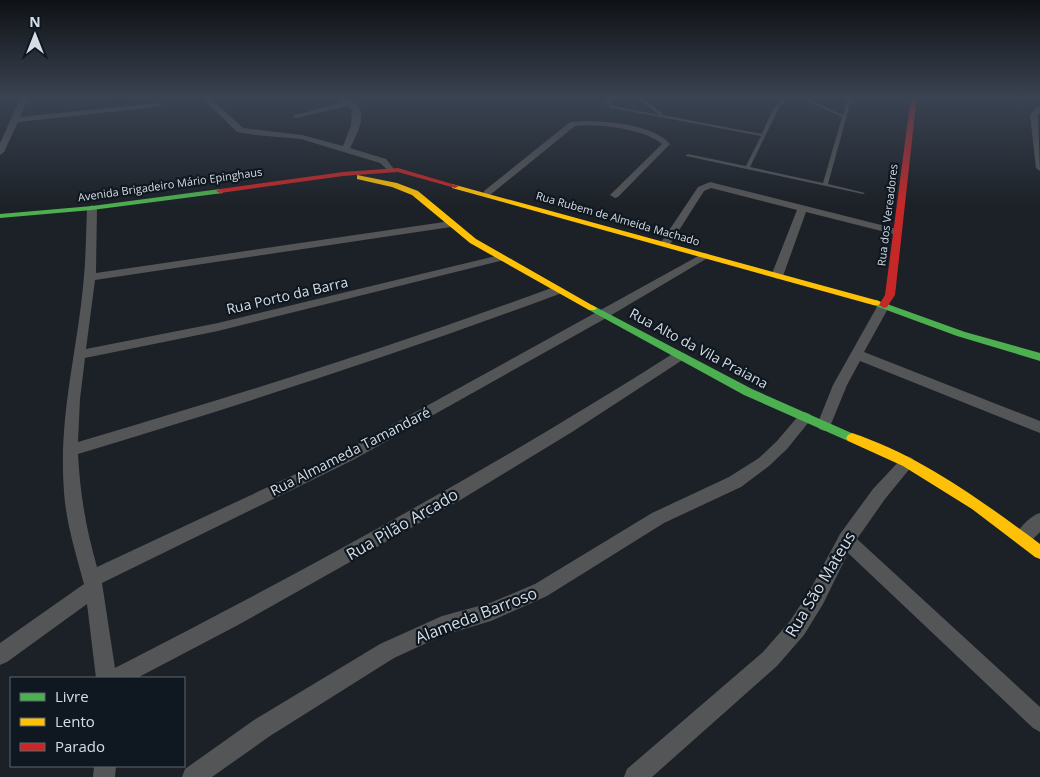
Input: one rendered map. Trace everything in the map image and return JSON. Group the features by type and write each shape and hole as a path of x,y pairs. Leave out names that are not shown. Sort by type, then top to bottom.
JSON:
{"street":[{"path":"0,152 9,133"},
{"path":"258,133 302,137 383,162 390,169"},
{"path":"345,150 352,133"},
{"path":"486,193 561,133"},
{"path":"615,195 666,144 664,140 644,133"},
{"name":"Rua dos Vereadores","path":"884,305 890,295 909,133"},
{"path":"1036,133 1040,168"},
{"name":"Rua Rubem de Almeida Machado","path":"344,174 390,169 486,193 884,305"},
{"name":"Avenida Brigadeiro Mário Epinghaus","path":"0,216 92,208 344,174"},
{"name":"Rua Alto da Vila Praiana","path":"344,174 406,190 431,204 451,224 500,258 679,356 748,392 907,462 969,499 1040,552"},
{"path":"665,244 704,186 718,186 897,232"},
{"path":"92,208 90,277 73,399 70,450 72,494 78,529 93,583 106,677"},
{"path":"777,276 803,208"},
{"path":"90,277 451,224"},
{"name":"Rua Almameda Tamandaré","path":"0,655 93,583 348,456 706,256"},
{"name":"Rua Porto da Barra","path":"80,355 218,327 500,258"},
{"path":"70,450 288,386 445,332 558,290"},
{"path":"824,425 840,385 884,305 985,344 1036,353"},
{"path":"856,354 1040,427"},
{"name":"Rua Pilão Arcado","path":"119,677 279,594 424,512 566,428 679,356"},
{"name":"Alameda Barroso","path":"193,777 262,728 387,651 442,626 491,612 541,590 658,518 735,482 764,462 782,445 805,418"},
{"name":"Rua São Mateus","path":"635,777 770,659 797,628 816,598 846,540 879,494 907,462"},
{"path":"1022,538 1040,520"},
{"path":"846,540 1040,721"}],"lane":[{"path":"747,168 762,135 753,133"},
{"path":"825,185 840,133"},
{"path":"688,155 863,193"}],"traffic: fast":[{"path":"0,216 92,208 220,191"},
{"path":"876,303 961,334 1040,357"},
{"path":"592,308 748,392 852,438"}],"traffic: slow":[{"path":"360,177 394,185 415,193 473,241 592,308"},
{"path":"455,186 876,303"},
{"path":"852,438 907,462 977,505 1040,552"}],"traffic: jam":[{"path":"884,305 890,295 909,133"},
{"path":"220,191 343,174 398,170 455,186"}]}
